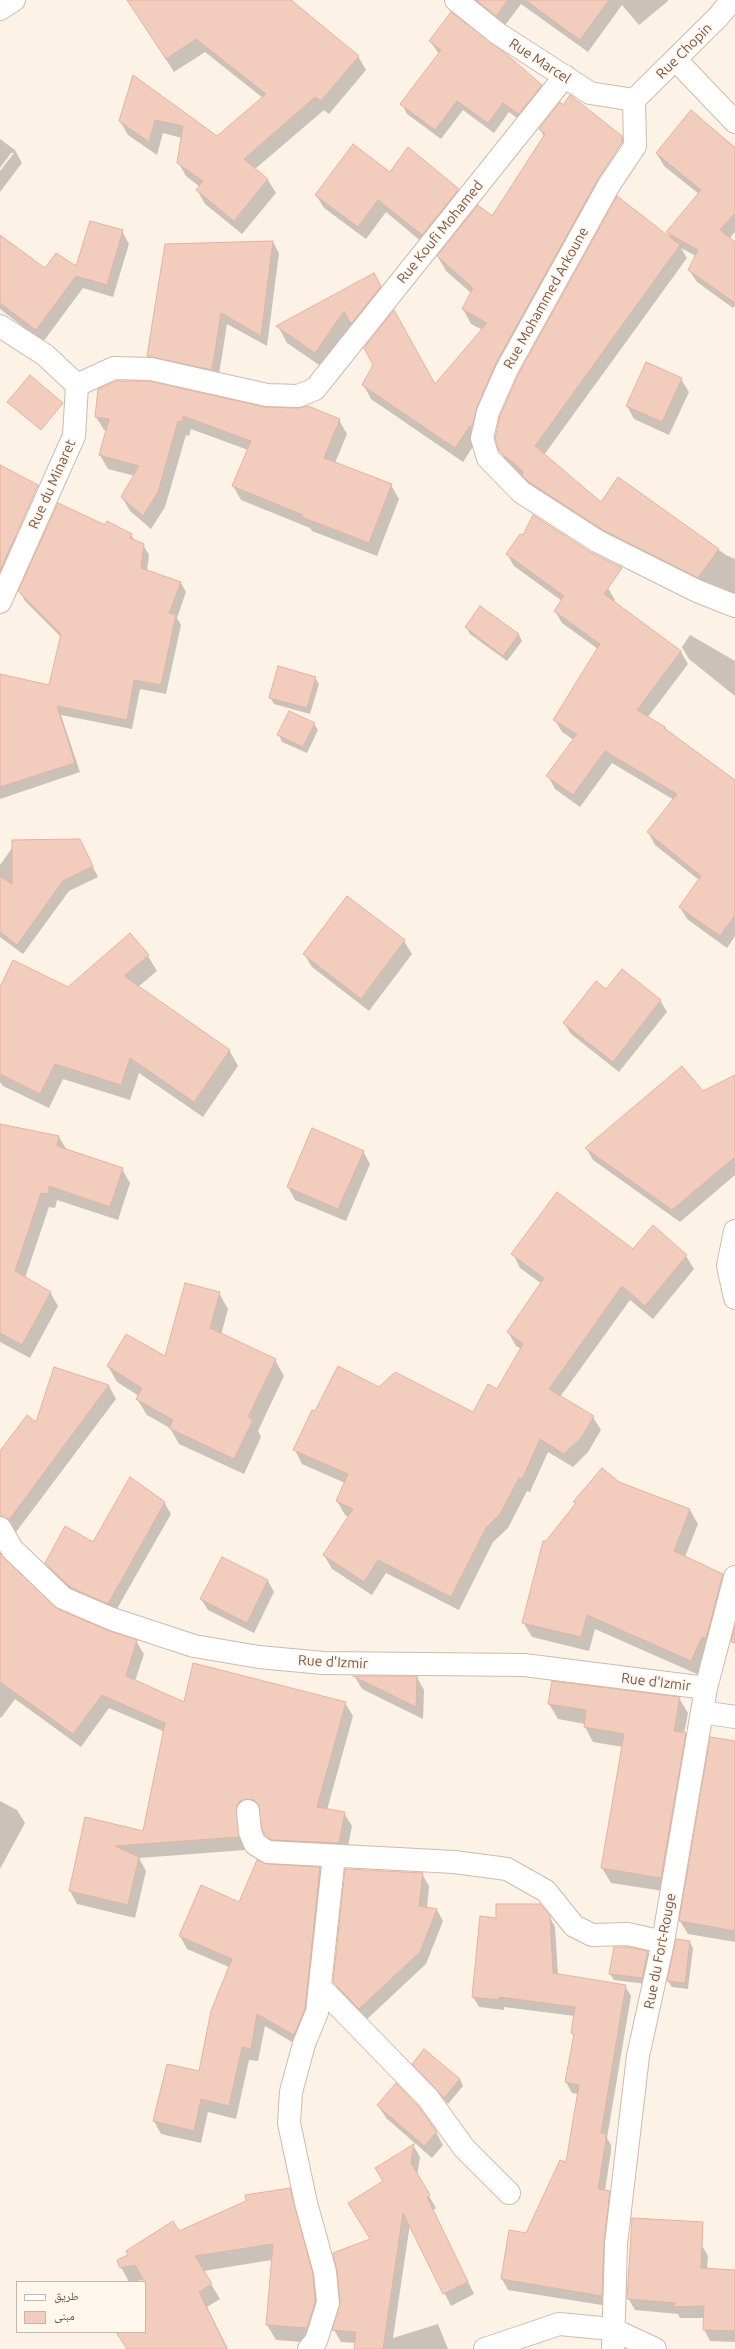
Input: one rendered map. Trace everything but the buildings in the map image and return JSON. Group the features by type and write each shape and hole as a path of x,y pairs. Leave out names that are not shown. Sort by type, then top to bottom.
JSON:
{"street":[{"path":"0,9 14,0"},
{"name":"Rue Marcel","path":"456,0 497,33 590,93 634,100"},
{"name":"Rue Chopin","path":"634,100 676,60 718,17 732,0"},
{"path":"676,60 735,122"},
{"name":"Rue Koufi Mohamed","path":"77,385 114,368 151,369 267,395 298,396 314,389 565,76"},
{"name":"Rue Mohammed Arkoune","path":"634,100 635,146 609,185 575,244 507,369 488,412 482,438 488,458 521,492 598,541 697,591 735,606"},
{"path":"0,326 45,355 77,385"},
{"name":"Rue du Minaret","path":"0,602 74,436 77,385"},
{"path":"735,1231 728,1266 735,1298"},
{"name":"Rue d'Izmir","path":"0,1528 12,1549 63,1598 112,1619 194,1646 259,1657 323,1663 524,1666 706,1688"},
{"name":"Rue du Fort-Rouge","path":"612,2339 616,2244 638,2056 663,1942 706,1688 735,1577"},
{"path":"702,1712 735,1717"},
{"path":"248,1811 250,1832 255,1844 268,1852 454,1862 507,1869 546,1891 574,1926 592,1935 628,1934 663,1942"},
{"path":"309,2349 316,2341 328,2303 325,2272 306,2203 289,2123 291,2092 304,2044 317,2012 334,1856"},
{"path":"320,1987 428,2098 464,2148 509,2194"},
{"path":"485,2349 559,2324 655,2349"}]}
